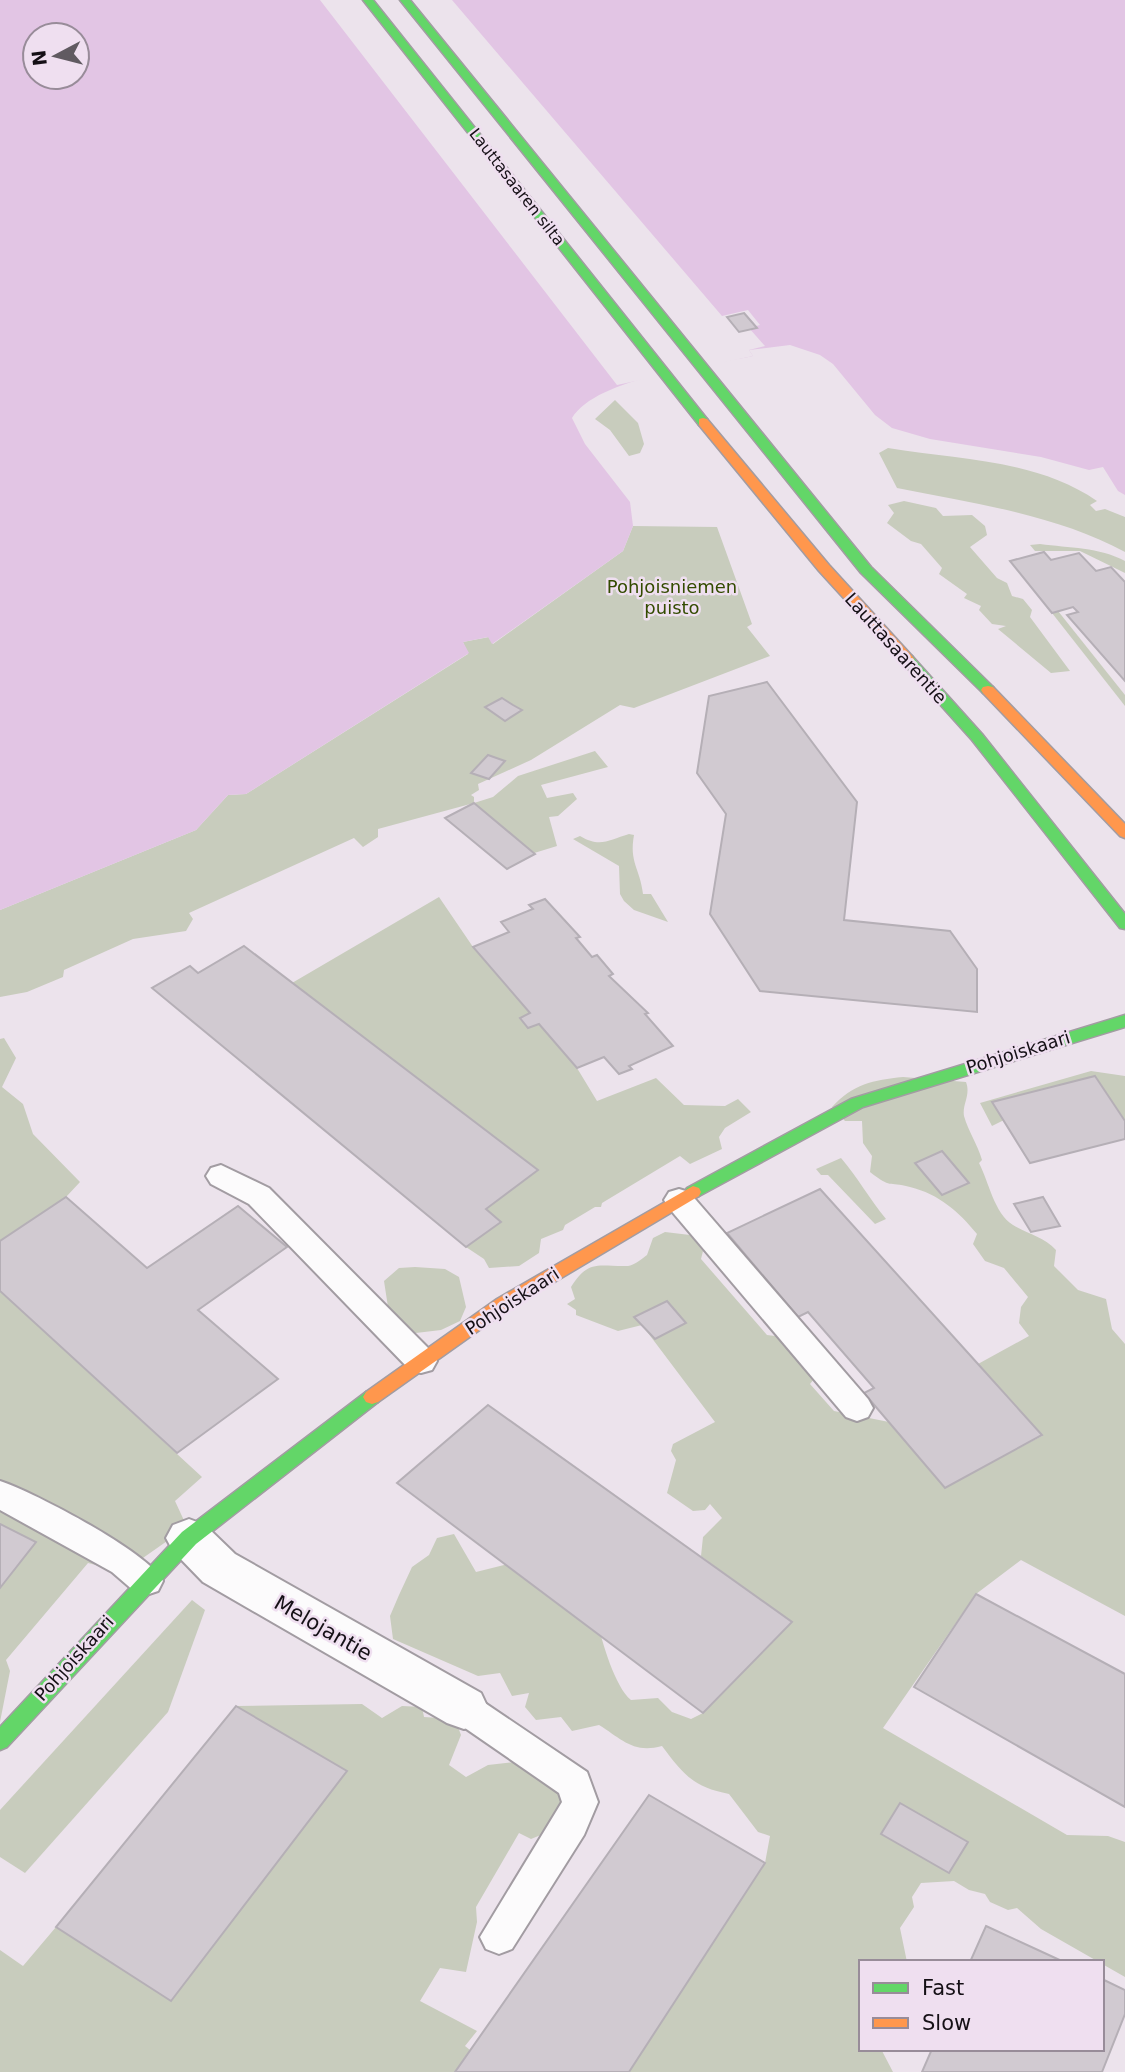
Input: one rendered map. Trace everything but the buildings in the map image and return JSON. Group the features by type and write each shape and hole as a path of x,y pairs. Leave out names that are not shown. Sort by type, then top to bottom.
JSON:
{"main road":[{"name":"Lauttasaaren silta","path":"368,0 665,375"},
{"name":"Lauttasaaren silta","path":"405,0 703,367"},
{"name":"Lauttasaarentie","path":"703,367 866,570 1032,734 1125,833"},
{"name":"Lauttasaarentie","path":"665,375 824,568 977,737 1125,924"},
{"name":"Pohjoiskaari","path":"0,1741 146,1581 189,1538 421,1361 503,1304 679,1200 872,1097 1125,1021"}],"street":[{"name":"Melojantie","path":"189,1538 219,1568 464,1708"}],"lane":[{"path":"221,1176 259,1195 421,1361"},
{"path":"679,1200 857,1408"},
{"path":"0,1494 124,1562 146,1581"},
{"path":"464,1708 574,1783 580,1802 571,1823 499,1937"}],"green space":[{"path":"615,400 638,423 644,444 640,453 629,456 610,430 595,419"},
{"path":"888,448 996,463 1049,477 1073,487 1097,501 1090,505 1096,511 1105,509 1125,517 1125,552 1099,539 1043,519 897,488 879,453"},
{"path":"904,501 936,508 943,516 972,515 985,526 987,535 970,547 997,578 1007,583 1012,596 1023,599 1032,610 1030,617 1070,671 1051,673 998,629 1006,626 992,624 979,610 981,606 964,598 967,594 939,574 942,568 921,544 911,541 887,523 894,513 888,505"},
{"name":"Pohjoisniemen puisto","path":"633,526 717,527 752,624 747,627 770,656 634,708 620,705 531,760 478,784 479,790 471,795 474,797 474,803 378,829 378,837 363,847 354,838 189,913 193,919 186,931 133,939 64,970 63,977 27,992 0,997 0,910 196,830 228,795 246,794 468,654 463,642 489,637 493,644 623,551"},
{"path":"1040,544 1115,556 1125,561 1125,573 1080,551 1035,551 1030,545"},
{"path":"1058,611 1125,695 1125,706 1052,613"},
{"path":"595,751 608,767 541,785 547,798 573,793 577,799 558,816 549,817 557,846 531,854 474,803 493,797 518,776"},
{"path":"629,834 634,835 634,859 643,894 651,894 668,922 634,910 620,894 619,866 573,839 580,836 593,842 604,842"},
{"path":"439,897 473,947 530,1013 520,1018 528,1028 539,1024 577,1068 597,1101 656,1078 684,1105 725,1106 738,1099 751,1112 725,1128 719,1137 722,1149 690,1164 680,1156 602,1203 601,1207 595,1207 565,1225 563,1230 541,1239 539,1253 519,1266 489,1268 484,1259 466,1247 501,1222 486,1209 538,1170 292,983"},
{"path":"4,1038 16,1058 2,1087 23,1104 33,1134 80,1182 66,1197 0,1241 0,1039"},
{"path":"1091,1071 1125,1076 1125,1121 1004,1120 992,1126 980,1103"},
{"path":"903,1077 966,1082 968,1091 964,1116 982,1160 979,1163 1001,1213 1013,1225 1056,1250 1054,1266 1078,1290 1106,1299 1112,1329 1125,1344 1125,1616 1021,1560 976,1594 883,1728 1067,1835 1108,1836 1125,1842 1125,1977 1104,1965 1104,1960 1095,1960 1041,1929 1017,1908 1008,1910 990,1902 985,1894 969,1890 954,1881 921,1883 912,1897 914,1907 900,1928 907,1960 859,1960 859,2051 882,2051 893,2072 629,2072 765,1863 770,1836 758,1832 729,1794 706,1787 690,1778 662,1746 635,1747 599,1725 572,1731 561,1717 536,1720 525,1707 529,1693 512,1696 500,1673 478,1676 393,1639 390,1616 412,1567 429,1555 437,1538 454,1534 476,1572 512,1563 597,1620 615,1675 631,1700 658,1698 672,1712 691,1719 703,1713 791,1623 701,1556 703,1537 722,1518 710,1504 705,1510 693,1511 667,1493 676,1460 671,1451 673,1444 715,1422 642,1325 618,1331 576,1315 576,1310 567,1304 575,1299 571,1287 584,1272 602,1265 633,1264 647,1255 653,1238 665,1232 690,1235 703,1251 701,1259 767,1335 783,1337 818,1374 810,1384 834,1411 889,1422 944,1487 1042,1436 978,1364 1029,1336 1019,1323 1021,1307 1028,1297 1004,1268 985,1261 973,1244 977,1234 948,1205 920,1190 886,1183 870,1172 872,1156 863,1143 862,1121 845,1121 832,1107 856,1088"},
{"path":"841,1158 886,1219 875,1224 828,1175 821,1175 816,1169"},
{"path":"399,1268 445,1269 459,1277 466,1307 460,1321 441,1330 399,1335 384,1318 388,1307 384,1281"},
{"path":"0,1291 202,1477 175,1501 187,1527 123,1572 88,1563 6,1660 10,1671 0,1722"},
{"path":"192,1600 205,1610 168,1712 25,1873 0,1857 0,1810"},
{"path":"362,1704 382,1718 402,1706 422,1707 424,1717 455,1719 461,1735 449,1765 466,1777 488,1765 525,1761 569,1789 558,1828 531,1839 519,1833 476,1907 477,1922 466,1972 440,1968 420,2001 477,2031 465,2046 470,2050 455,2072 0,2072 0,1950 23,1966 56,1927 61,1930 347,1771 236,1706"}],"shaded area":[{"path":"0,0 1125,0 1125,495 1118,491 1103,467 1089,470 1041,457 930,439 892,428 875,415 833,364 820,355 790,345 749,350 753,356 682,369 628,383 585,404 572,418 585,444 630,502 633,526 623,551 492,644 488,637 463,642 469,653 246,794 228,795 196,830 0,910"}],"pier":[{"path":"320,0 452,0 722,316 748,310 760,325 749,328 765,346 749,350 753,356 617,385"}],"traffic: fast":[{"path":"368,0 703,422"},
{"path":"405,0 866,570 988,690"},
{"path":"907,659 977,737 1125,924"},
{"path":"693,1192 857,1103 1125,1021"},
{"path":"0,1741 189,1538 372,1397"}],"traffic: slow":[{"path":"703,422 824,568 907,659"},
{"path":"988,690 1125,833"},
{"path":"372,1397 503,1304 693,1192"}]}
